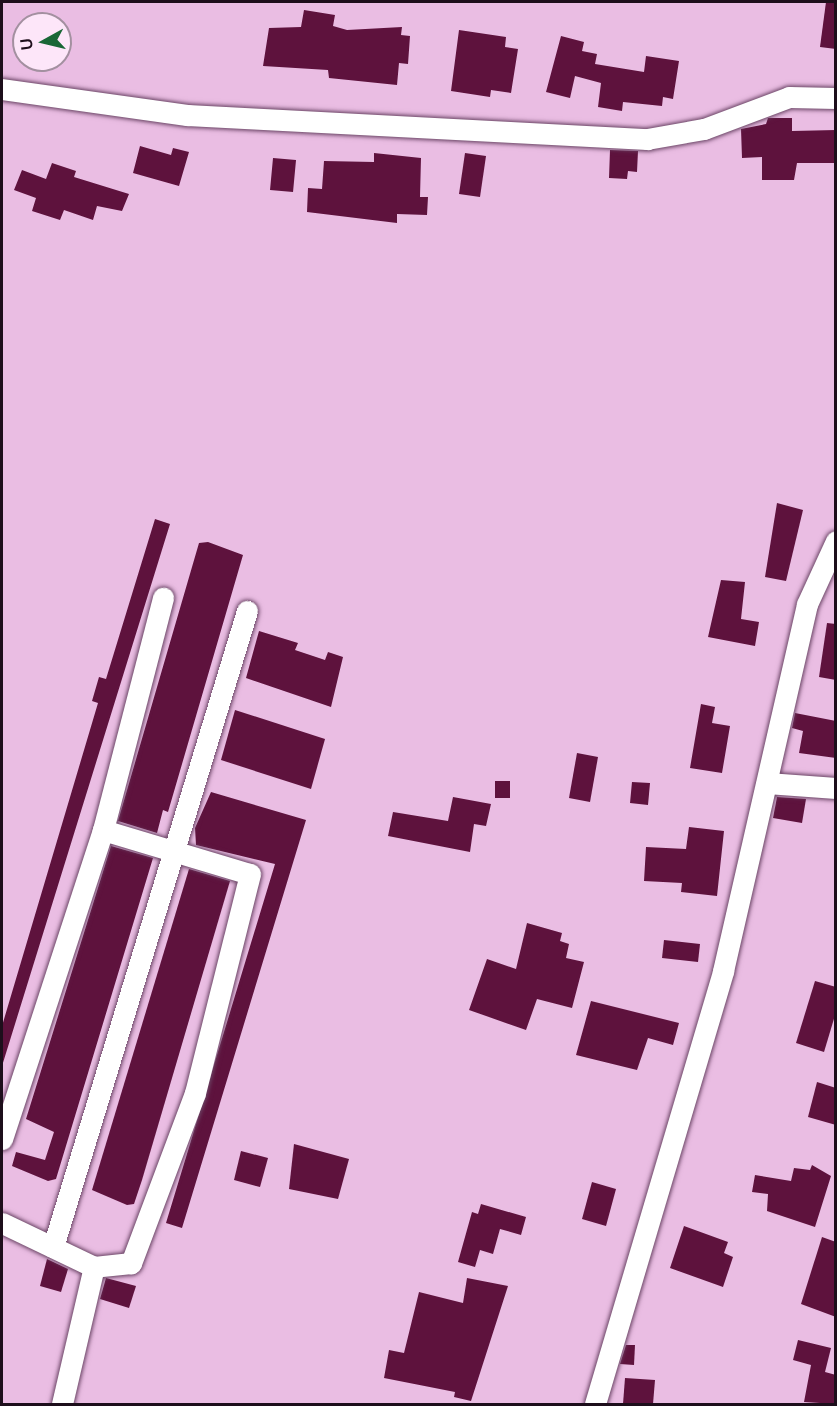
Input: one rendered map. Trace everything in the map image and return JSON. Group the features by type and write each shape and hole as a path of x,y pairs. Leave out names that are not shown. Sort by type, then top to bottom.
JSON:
{"street":[{"path":"2,89 187,115 647,139 704,129 789,97 836,98"},
{"path":"595,1404 700,1056 767,783 807,604 836,541"},
{"path":"2,1139 102,830 163,598"},
{"path":"53,1247 247,611"},
{"path":"767,783 836,788"},
{"path":"2,1222 94,1267 131,1263 195,1093 250,874 102,830"},
{"path":"62,1404 94,1267"}],"building":[{"path":"826,2 836,2 836,49 820,47"},
{"path":"304,10 335,15 333,26 347,30 402,27 401,35 410,36 408,64 399,63 397,85 329,78 328,70 263,66 269,28 301,27"},
{"path":"459,30 506,37 505,47 518,49 511,93 491,90 490,97 451,91"},
{"path":"561,36 584,42 582,51 597,54 595,64 644,72 646,56 679,61 673,99 663,97 662,106 623,102 622,111 598,107 601,83 575,76 570,98 546,92"},
{"path":"768,118 792,118 792,131 836,130 836,163 797,163 794,180 762,180 762,157 742,158 741,129 766,124"},
{"path":"140,146 171,155 173,148 189,152 179,186 133,173"},
{"path":"610,150 638,151 637,172 628,171 627,179 609,178"},
{"path":"374,153 421,158 420,197 428,197 427,215 397,214 397,223 307,212 308,188 322,189 324,161 374,162"},
{"path":"465,153 486,156 480,197 459,194"},
{"path":"273,158 296,160 293,192 270,190"},
{"path":"52,163 76,171 74,177 129,194 122,211 97,206 93,220 64,210 60,220 32,211 36,198 14,190 22,170 46,179"},
{"path":"777,503 803,510 786,581 765,577"},
{"path":"155,519 170,524 2,1066 2,1026 98,703 92,701 99,677 106,679"},
{"path":"208,542 243,555 168,812 163,810 157,833 118,821 199,543"},
{"path":"721,580 745,582 741,619 759,622 755,646 708,637"},
{"path":"827,623 836,624 836,680 819,677"},
{"path":"259,631 298,643 295,650 325,660 328,652 343,657 331,707 246,678"},
{"path":"701,704 715,707 712,723 730,726 722,773 690,768"},
{"path":"235,710 325,739 311,789 221,760"},
{"path":"795,713 836,721 836,758 799,753 803,731 792,728"},
{"path":"577,753 598,757 590,802 569,798"},
{"path":"495,781 510,781 510,798 495,798"},
{"path":"632,782 650,783 648,805 630,803"},
{"path":"211,792 306,820 182,1228 166,1223 275,864 196,845 195,828"},
{"path":"453,797 491,804 486,826 474,824 470,852 388,836 393,812 448,821"},
{"path":"777,797 806,799 802,823 773,818"},
{"path":"689,827 724,831 717,896 681,892 682,883 644,881 646,847 686,849"},
{"path":"111,846 153,858 56,1179 48,1181 12,1166 16,1152 45,1160 54,1132 26,1119"},
{"path":"189,869 230,881 142,1180 134,1204 127,1205 92,1190"},
{"path":"527,923 562,933 560,941 569,944 566,958 584,962 572,1008 537,999 526,1030 469,1010 487,959 516,969"},
{"path":"664,940 700,944 698,962 662,958"},
{"path":"815,981 836,987 836,1012 824,1052 796,1043"},
{"path":"591,1001 679,1023 673,1045 648,1038 637,1070 576,1055"},
{"path":"817,1082 836,1088 836,1125 808,1117"},
{"path":"294,1144 349,1159 338,1199 289,1189"},
{"path":"241,1151 268,1158 260,1187 234,1180"},
{"path":"812,1165 831,1176 815,1227 767,1211 768,1194 752,1192 755,1175 791,1181 794,1168 810,1170"},
{"path":"592,1182 616,1189 606,1226 582,1219"},
{"path":"481,1204 526,1217 521,1235 500,1229 493,1254 480,1250 475,1267 458,1262 472,1212 478,1214"},
{"path":"684,1226 728,1242 724,1253 733,1257 723,1287 670,1268"},
{"path":"822,1237 836,1242 836,1317 801,1304"},
{"path":"47,1259 68,1269 61,1292 40,1286"},
{"path":"106,1278 136,1286 129,1308 100,1299"},
{"path":"467,1278 508,1286 471,1401 454,1397 455,1392 384,1378 389,1350 404,1353 419,1292 463,1303"},
{"path":"798,1340 831,1348 825,1372 836,1375 836,1404 804,1402 811,1365 793,1360"},
{"path":"626,1345 635,1345 634,1365 620,1364"},
{"path":"625,1378 655,1380 653,1404 623,1404"}]}
